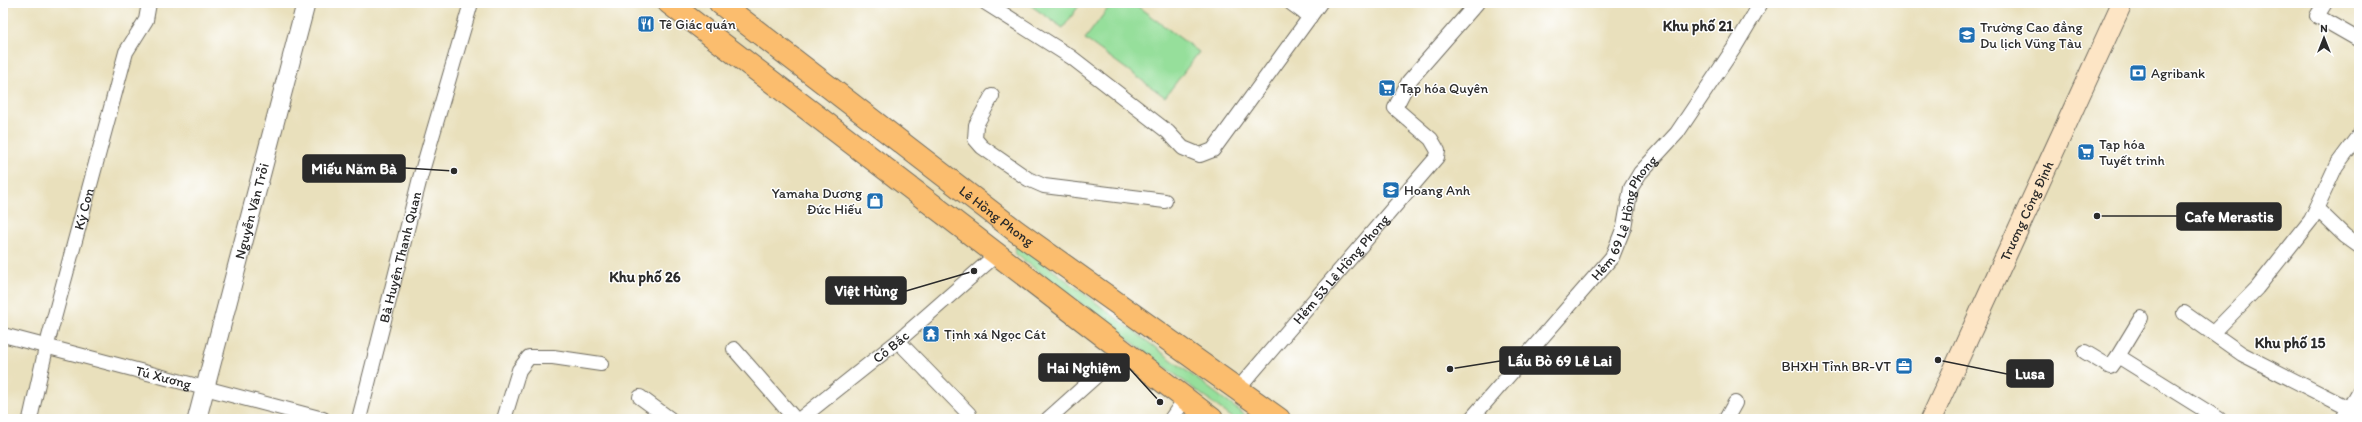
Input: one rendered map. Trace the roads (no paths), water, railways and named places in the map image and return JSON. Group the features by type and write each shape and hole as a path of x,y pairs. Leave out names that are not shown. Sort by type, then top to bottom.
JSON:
{"main road":[{"path":"669,3 1212,419"},
{"name":"Lê Hồng Phong","path":"720,3 1016,231 1279,419"},
{"name":"Trương Công Định","path":"1931,419 2122,3"},
{"path":"996,255 1016,231"}],"street":[{"name":"Ký Con","path":"30,419 46,348 126,52 146,20 149,3"},
{"name":"Nguyễn Văn Trỗi","path":"196,419 206,388 306,3"},
{"name":"Bà Huyện Thanh Quan","path":"359,419 420,178 470,3"},
{"path":"986,3 1071,57 1168,132 1183,148 1200,155 1207,154 1213,150 1320,3"},
{"path":"1291,3 1310,17"},
{"name":"Hẻm 53 Lê Hồng Phong","path":"1238,389 1437,157 1438,151 1431,139 1395,108 1409,81 1477,3"},
{"name":"Hẻm 69 Lê Hồng Phong","path":"1470,419 1612,257 1624,227 1631,188 1640,173 1677,133 1736,45 1761,3"},
{"path":"2325,3 2317,16 2359,40"},
{"path":"992,96 976,125 975,139 982,147 1028,179 1054,188 1165,201"},
{"path":"2213,333 2257,288 2317,209 2336,166 2359,135"},
{"path":"2317,209 2345,236 2359,246"},
{"name":"Cô Bắc","path":"800,419 898,341 996,255"},
{"path":"2184,313 2242,354 2351,408"},
{"path":"2085,352 2110,367 2141,318"},
{"name":"Tú Xương","path":"3,335 46,348 323,419"},
{"path":"898,341 969,414"},
{"path":"734,349 795,419"},
{"path":"1048,419 1124,351"},
{"path":"2118,356 2219,419"},
{"path":"504,419 519,370 529,357 553,357 602,364"},
{"path":"640,397 670,419"},
{"path":"1171,419 1185,399"},
{"path":"1726,419 1735,403"}],"place":[{"name":"Tê Giác quán","path":"646,24"},
{"name":"Trường Cao đẳng Du lịch Vũng Tàu","path":"1967,35"},
{"name":"Agribank","path":"2138,73"},
{"name":"Tạp hóa Quyên","path":"1387,88"},
{"name":"Tạp hóa Tuyết trinh","path":"2086,152"},
{"name":"Miếu Năm Bà","path":"454,171"},
{"name":"Hoang Anh","path":"1391,190"},
{"name":"Yamaha Dương Đức Hiếu","path":"875,201"},
{"name":"Cafe Merastis","path":"2097,216"},
{"name":"Việt Hùng","path":"974,271"},
{"name":"Tịnh xá Ngọc Cát","path":"931,334"},
{"name":"Lusa","path":"1938,360"},
{"name":"BHXH Tỉnh BR-VT","path":"1904,366"},
{"name":"Lẩu Bò 69 Lê Lai","path":"1450,369"},
{"name":"Hai Nghiệm","path":"1160,402"}],"district":[{"name":"Khu phố 21","path":"1698,26"},
{"name":"Khu phố 26","path":"645,277"},
{"name":"Khu phố 15","path":"2290,343"}]}
